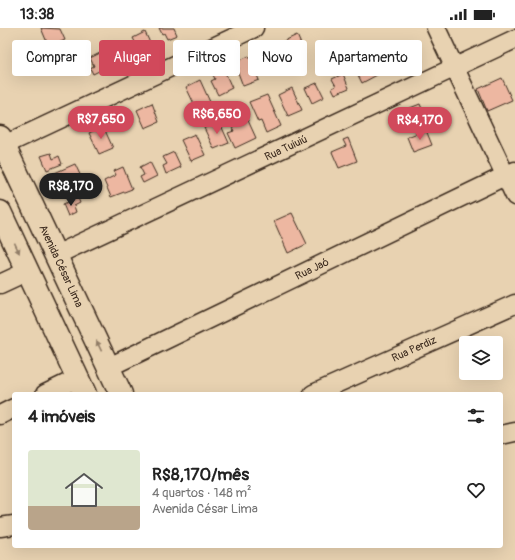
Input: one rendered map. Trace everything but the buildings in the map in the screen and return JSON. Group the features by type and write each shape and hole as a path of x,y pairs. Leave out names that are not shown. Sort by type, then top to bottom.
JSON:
{"street":[{"path":"1,144 254,28"},
{"path":"436,28 455,68 510,173 515,196"},
{"name":"Rua Tuiuiú","path":"56,255 515,39"},
{"name":"Avenida César Lima","path":"1,144 56,255 120,392"},
{"name":"Rua Jaó","path":"109,367 510,173"},
{"path":"0,212 82,386 54,392"},
{"path":"0,284 28,271"},
{"name":"Rua Perdiz","path":"318,392 515,304"},
{"path":"0,415 12,409"},
{"path":"503,435 515,432"},
{"path":"0,527 12,524"}]}
